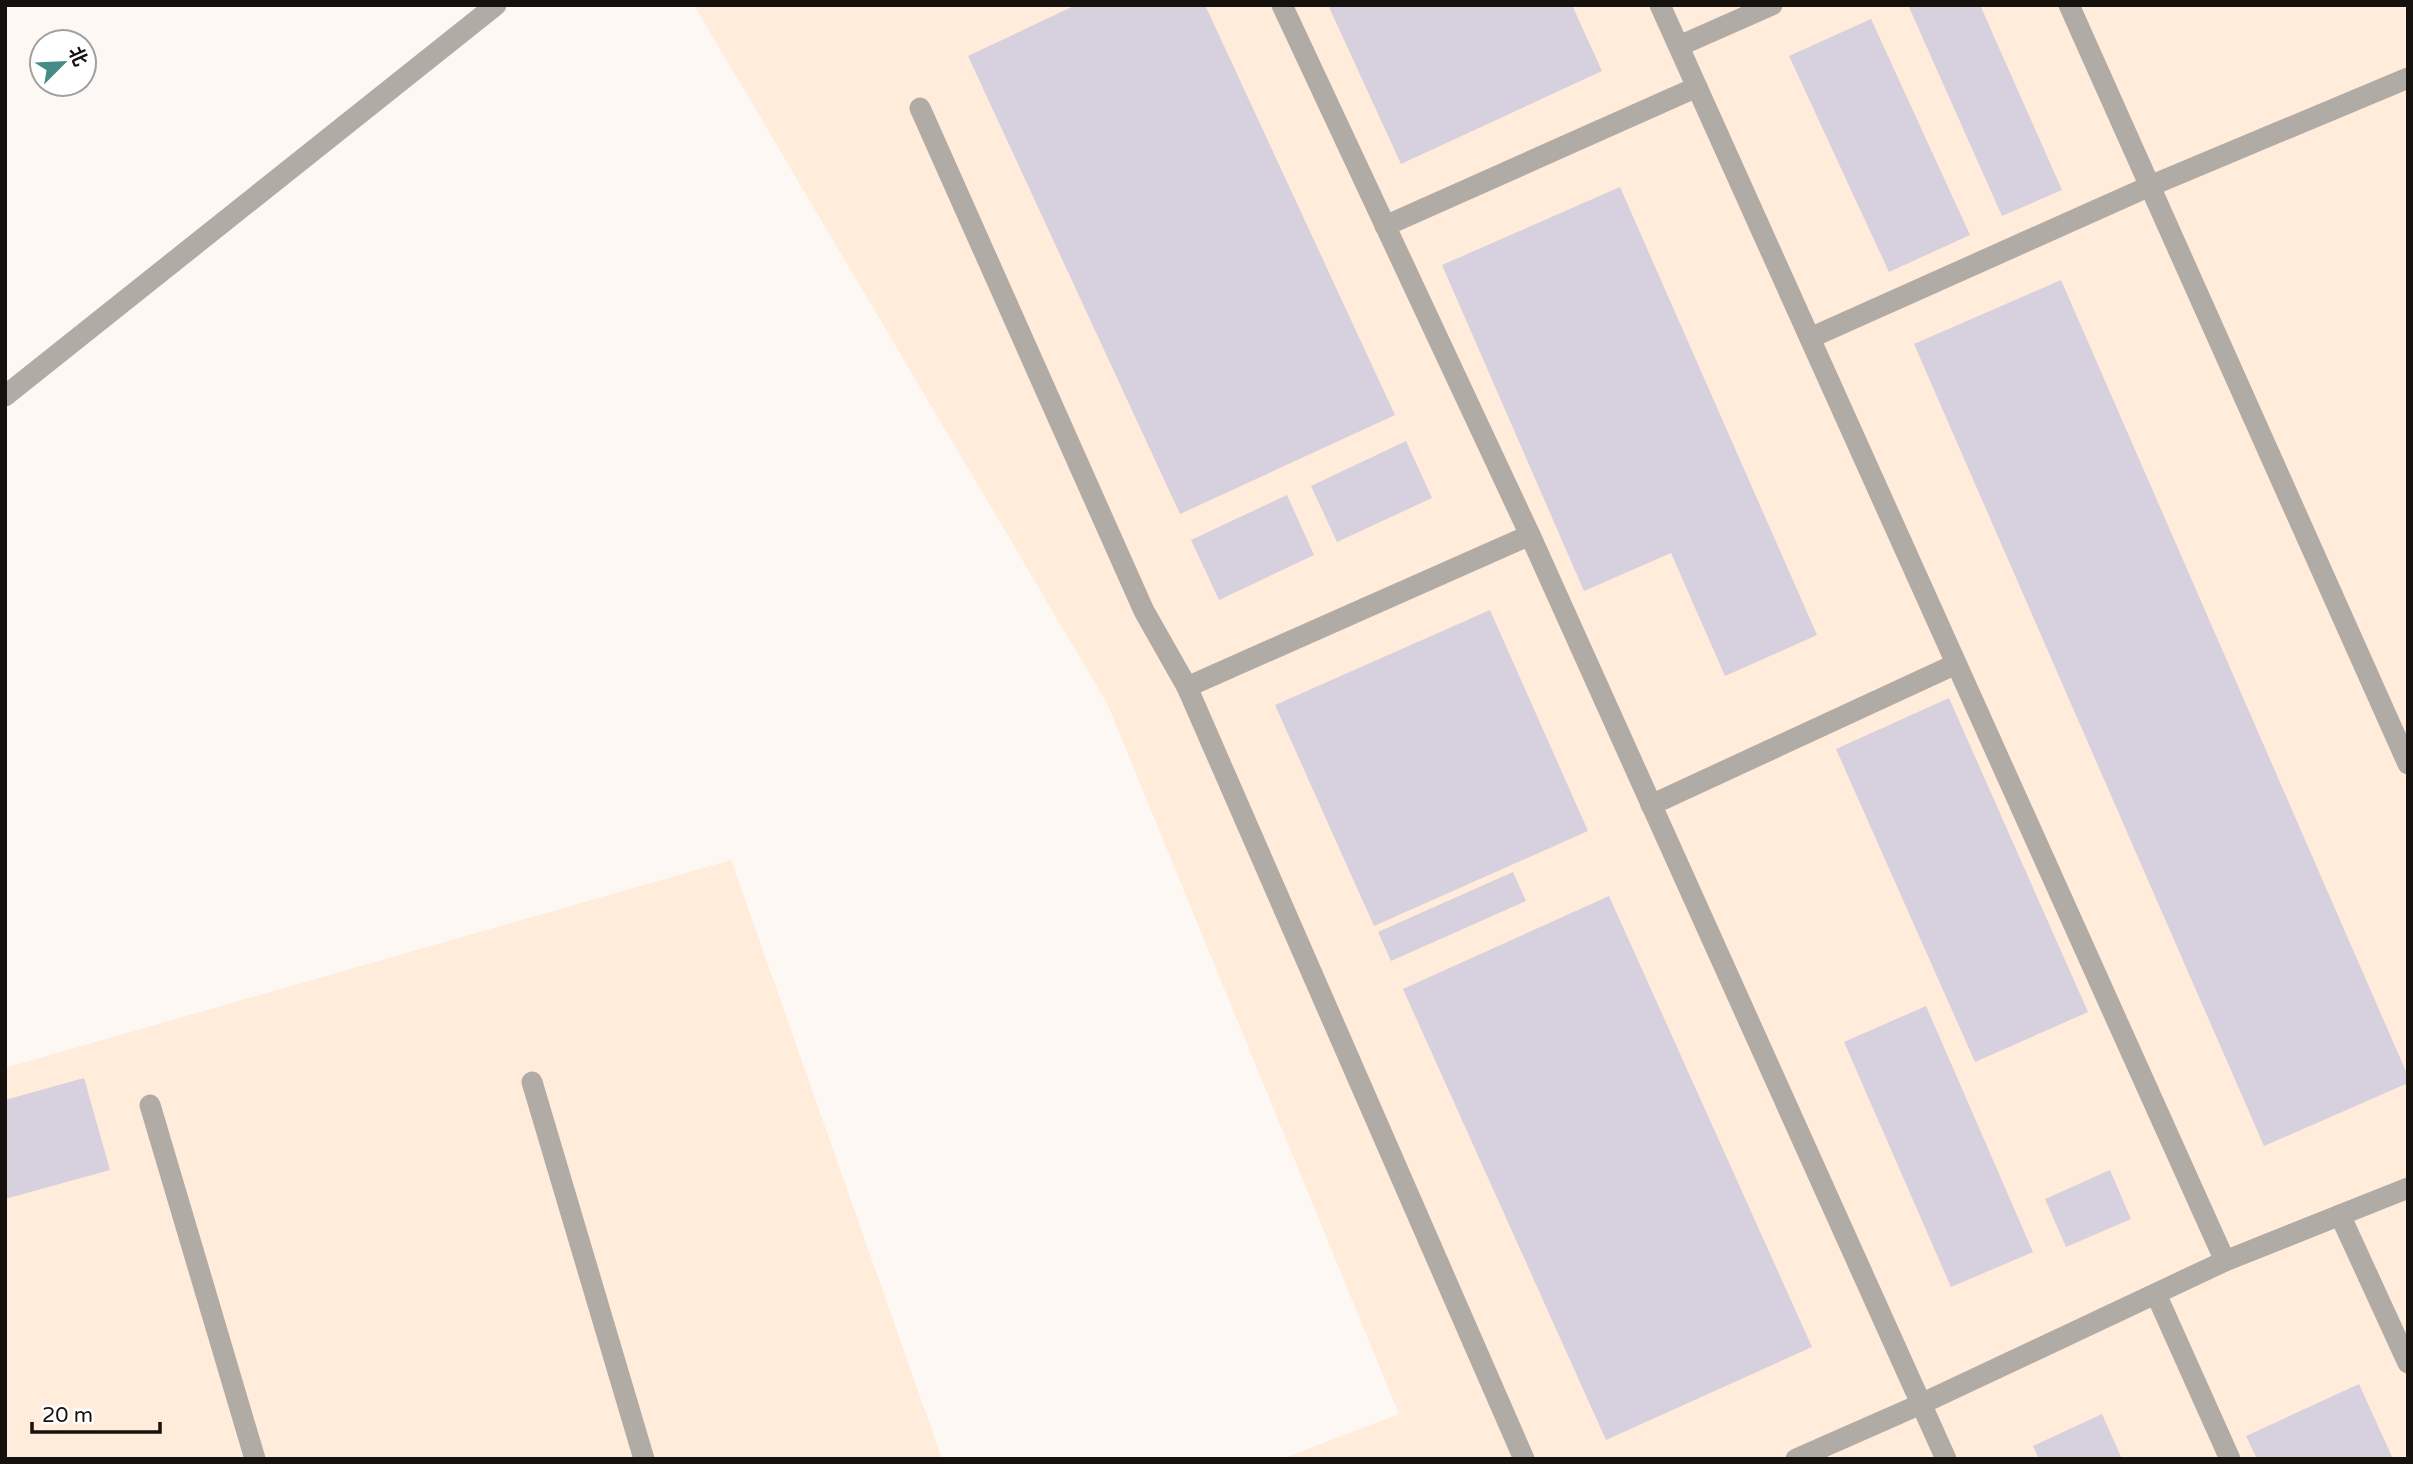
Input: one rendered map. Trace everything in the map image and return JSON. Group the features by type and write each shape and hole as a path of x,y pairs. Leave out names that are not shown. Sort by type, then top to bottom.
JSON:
{"lane":[{"path":"5,396 496,5"},
{"path":"1282,5 1530,535 1946,1459"},
{"path":"1660,5 2225,1261"},
{"path":"1679,46 1772,5"},
{"path":"2069,5 2408,764"},
{"path":"1810,338 2150,186 2408,78"},
{"path":"1385,226 1697,87"},
{"path":"920,108 1144,611 1187,687 1524,1459"},
{"path":"1187,687 1530,535"},
{"path":"1651,805 1956,664"},
{"path":"532,1082 645,1459"},
{"path":"150,1105 254,1459"},
{"path":"1796,1459 1921,1404 2225,1261 2408,1188"},
{"path":"2340,1215 2408,1363"},
{"path":"2156,1294 2230,1459"}],"shaded area":[{"path":"694,5 2408,5 2408,1459 1282,1459 1399,1414 1107,703"},
{"path":"731,860 942,1459 5,1459 5,1068"}],"building":[{"path":"1076,5 1205,5 1395,415 1180,514 968,56"},
{"path":"1328,5 1572,5 1602,71 1401,164"},
{"path":"1908,5 1980,5 2062,190 2002,216"},
{"path":"1871,19 1970,235 1889,272 1789,56"},
{"path":"1620,187 1817,635 1725,676 1671,553 1584,591 1442,265"},
{"path":"2061,280 2408,1076 2408,1083 2264,1146 1914,344"},
{"path":"1406,441 1432,498 1337,542 1311,486"},
{"path":"1287,495 1314,555 1219,600 1191,540"},
{"path":"1490,610 1588,831 1374,926 1275,705"},
{"path":"1949,698 2088,1012 1975,1062 1836,749"},
{"path":"1513,872 1526,901 1391,961 1378,932"},
{"path":"1609,896 1812,1347 1606,1440 1403,989"},
{"path":"1926,1006 2033,1252 1951,1287 1844,1042"},
{"path":"84,1078 110,1170 5,1199 5,1100"},
{"path":"2110,1170 2131,1219 2066,1247 2045,1199"},
{"path":"2359,1384 2393,1459 2257,1459 2246,1436"},
{"path":"2102,1414 2122,1459 2039,1459 2033,1446"}]}
